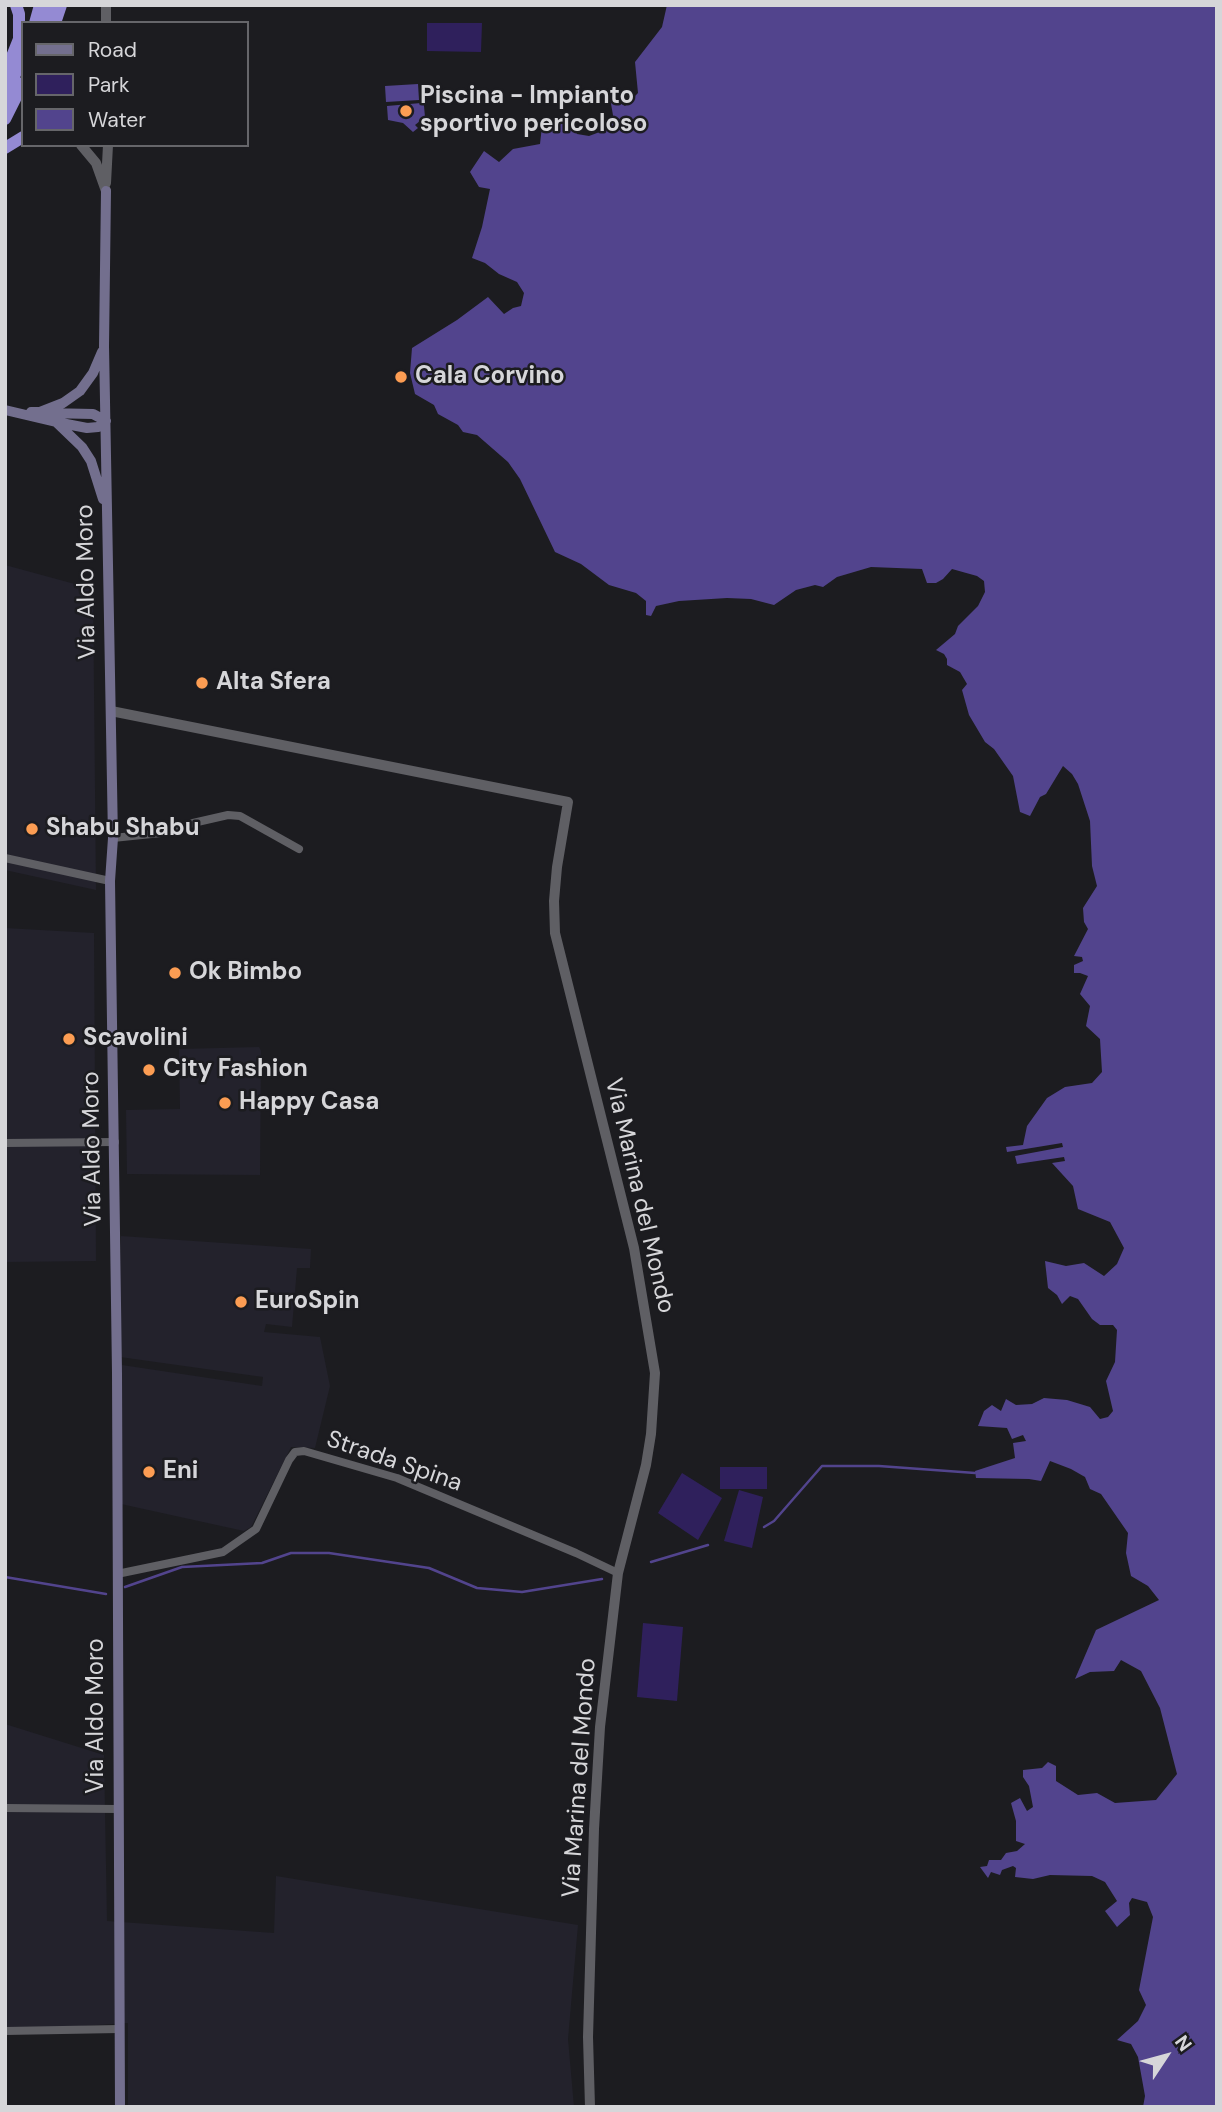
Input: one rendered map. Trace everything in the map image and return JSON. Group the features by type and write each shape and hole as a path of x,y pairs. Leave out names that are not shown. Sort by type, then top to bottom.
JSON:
{"highway":[{"path":"5,74 19,39 19,14 16,5"},
{"path":"5,97 21,61"},
{"path":"5,119 21,87"},
{"path":"5,148 21,138"}],"main road":[{"name":"Via Aldo Moro","path":"106,191 104,346 113,838 110,881 115,1142 120,2107"},
{"path":"40,412 63,403 80,391 93,373 104,346"},
{"path":"9,410 93,414 106,421 98,427 87,428 9,410"},
{"path":"56,422 82,447 91,461 107,515"}],"street":[{"path":"84,147 96,163 106,191"},
{"path":"106,191 108,147"},
{"name":"Via Marina del Mondo","path":"111,711 568,802 556,867 555,933 635,1248 655,1373 648,1455 618,1573 600,1727 588,2037 590,2107"},
{"path":"113,838 171,832 193,823 228,815 240,816 299,849"},
{"path":"5,858 110,881"},
{"path":"5,1143 115,1142"},
{"name":"Strada Spina","path":"117,1574 223,1552 256,1529 289,1460 295,1452 304,1451 397,1478 618,1573"},
{"path":"5,1808 118,1809"},
{"path":"5,2031 119,2029"}],"shaded area":[{"path":"5,565 93,589 96,890 5,870"},
{"path":"5,928 94,933 96,1261 5,1262"},
{"path":"259,1047 260,1175 127,1174 126,1110 180,1109 179,1049"},
{"path":"121,1236 311,1249 310,1268 297,1268 292,1327 266,1324 264,1332 320,1337 330,1386 315,1448 291,1447 251,1527 244,1531 121,1504 122,1365 262,1386 263,1377 120,1357"},
{"path":"5,1724 104,1755 107,1921 274,1933 276,1876 578,1925 568,2039 574,2107 128,2107 128,2023 5,2031"}],"green space":[{"path":"427,23 482,23 481,52 427,51"},
{"path":"720,1467 767,1467 767,1489 720,1489"},
{"path":"682,1473 722,1498 698,1540 658,1513"},
{"path":"739,1490 763,1497 752,1548 724,1541"},
{"path":"643,1623 683,1627 677,1701 637,1697"}],"water":[{"path":"667,5 1217,5 1217,2107 1143,2107 1145,2096 1138,2057 1131,2044 1117,2040 1138,2021 1146,2005 1139,1990 1153,1917 1147,1902 1132,1898 1129,1903 1130,1915 1117,1927 1105,1911 1117,1901 1105,1882 1092,1876 1050,1875 1033,1879 1015,1877 1016,1868 1013,1866 1002,1870 1000,1875 991,1872 988,1878 980,1867 987,1866 989,1860 1001,1860 1006,1853 1017,1851 1025,1844 1016,1841 1016,1821 1011,1803 1020,1798 1027,1811 1033,1807 1023,1770 1042,1768 1048,1762 1056,1766 1056,1781 1078,1795 1097,1793 1115,1803 1156,1800 1177,1774 1160,1708 1141,1671 1121,1660 1114,1671 1090,1672 1075,1679 1096,1630 1159,1600 1148,1586 1131,1576 1126,1553 1128,1533 1101,1494 1090,1489 1085,1477 1050,1461 1041,1481 976,1478 975,1471 1015,1458 1013,1443 1026,1441 1023,1435 1012,1439 1007,1428 978,1426 984,1411 992,1405 1001,1411 1006,1399 1016,1405 1032,1404 1044,1398 1067,1400 1090,1407 1100,1419 1108,1417 1113,1411 1106,1381 1115,1362 1117,1330 1113,1325 1100,1325 1092,1319 1078,1299 1070,1296 1062,1304 1057,1295 1048,1288 1045,1261 1066,1266 1084,1263 1104,1276 1117,1264 1124,1248 1110,1222 1078,1209 1073,1186 1052,1163 1065,1161 1064,1157 1017,1164 1015,1156 1063,1147 1062,1143 1007,1152 1006,1147 1023,1145 1027,1126 1047,1098 1065,1087 1092,1083 1102,1072 1100,1039 1086,1026 1090,1006 1080,994 1088,976 1074,973 1074,965 1083,961 1082,957 1074,956 1088,929 1084,922 1083,908 1097,886 1092,866 1090,821 1072,774 1063,766 1046,794 1040,797 1030,816 1020,812 1013,776 994,749 985,742 969,715 962,690 967,684 960,672 947,665 944,654 936,650 955,634 958,626 978,606 985,592 984,581 977,576 952,569 936,583 927,583 922,569 871,567 837,577 823,587 815,585 796,590 774,605 751,599 679,601 656,606 651,616 646,615 646,601 636,593 609,585 581,564 555,552 520,479 508,462 477,435 463,432 458,425 438,414 434,405 415,394 410,373 412,348 488,297 504,314 521,306 524,293 517,282 472,258 490,189 479,187 470,172 484,151 499,162 513,149 540,144 542,126 554,126 563,119 574,125 577,134 589,136 605,130 614,121 610,98 625,106 638,93 635,62 662,27"},
{"path":"418,84 419,100 386,102 385,86"},
{"name":"Piscina - Impianto sportivo pericoloso","path":"421,95 425,117 415,125 418,128 413,132 403,123 388,120 387,106 421,103"}],"waterway":[{"path":"764,1527 774,1521 822,1466 879,1466 975,1473"},
{"path":"651,1562 708,1545"},
{"path":"125,1587 182,1567 262,1563 291,1553 329,1553 429,1568 477,1588 522,1592 602,1579"},
{"path":"5,1577 106,1594"}],"place":[{"name":"Piscina - Impianto sportivo pericoloso","path":"406,111"},
{"name":"Cala Corvino","path":"401,377"},
{"name":"Alta Sfera","path":"202,683"},
{"name":"Shabu Shabu","path":"32,829"},
{"name":"Ok Bimbo","path":"175,973"},
{"name":"Scavolini","path":"69,1039"},
{"name":"City Fashion","path":"149,1070"},
{"name":"Happy Casa","path":"225,1103"},
{"name":"EuroSpin","path":"241,1302"},
{"name":"Eni","path":"149,1472"}]}
